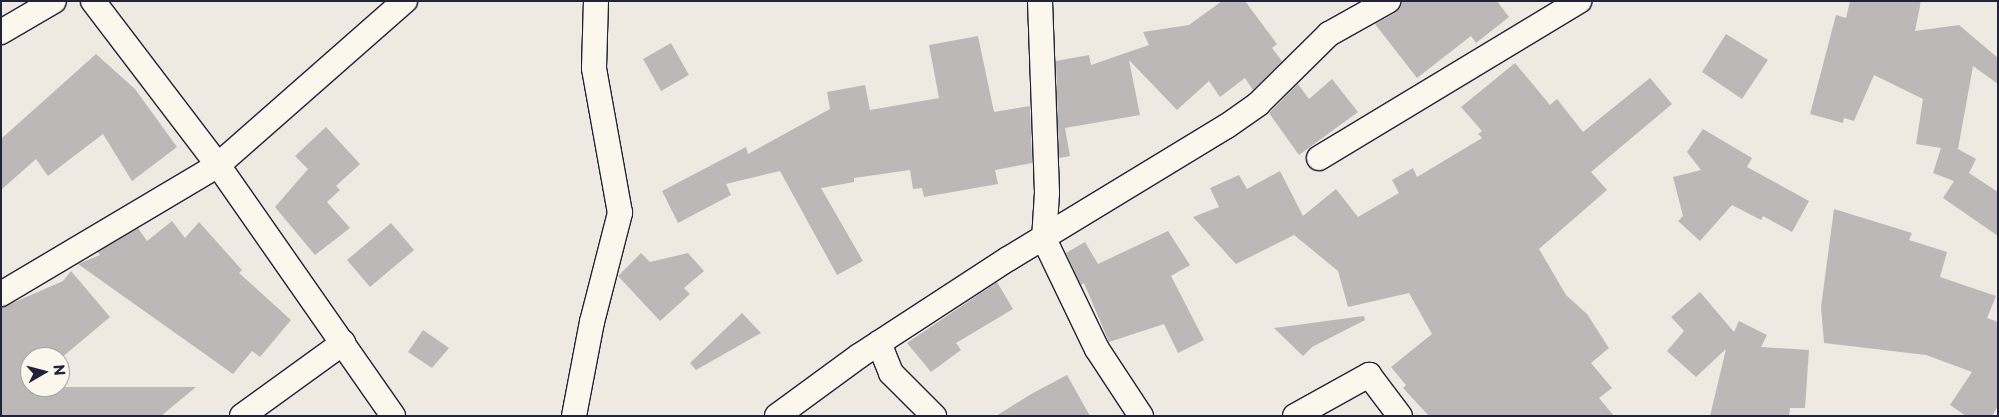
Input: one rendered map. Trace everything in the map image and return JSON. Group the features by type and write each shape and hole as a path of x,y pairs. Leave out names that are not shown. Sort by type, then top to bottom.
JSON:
{"street":[{"path":"1,32 54,1"},
{"path":"93,1 218,165 394,416"},
{"path":"1,294 218,165 405,1"},
{"path":"574,416 592,322 620,213 594,68 596,1"},
{"path":"1040,1 1047,193 1044,239 1096,349 1141,416"},
{"path":"777,416 879,343 1228,126 1258,104 1329,34 1388,1"},
{"path":"1319,158 1579,1"},
{"path":"242,416 343,343"},
{"path":"879,343 891,373 934,416"},
{"path":"1295,416 1368,375 1400,416"}],"building":[{"path":"1222,1 1245,1 1277,44 1272,48 1282,61 1253,90 1245,78 1220,97 1209,81 1177,110 1129,60 1140,115 1065,128 1070,156 1059,158 1056,61 1089,55 1091,65 1149,45 1143,32 1189,25"},
{"path":"1402,1 1497,1 1509,17 1476,43 1471,36 1417,78 1375,24 1395,13"},
{"path":"1850,1 1921,1 1915,31 1959,25 1998,58 1998,84 1973,66 1958,149 1976,159 1969,173 1998,192 1998,236 1943,198 1954,181 1933,173 1941,148 1916,144 1923,99 1874,75 1854,121 1844,118 1843,123 1810,114 1836,15 1846,18"},
{"path":"1726,34 1768,60 1742,99 1702,72"},
{"path":"978,36 994,112 1030,106 1032,163 995,170 998,184 924,197 922,188 913,189 910,170 854,178 854,182 821,188 863,261 837,275 780,171 726,184 731,195 678,223 662,191 746,147 748,154 830,109 827,92 865,85 870,110 939,98 929,45"},
{"path":"671,43 689,75 661,91 643,59"},
{"path":"96,54 135,89 177,147 132,181 103,134 48,176 36,159 1,190 1,139"},
{"path":"1515,63 1550,105 1557,99 1583,132 1650,78 1672,104 1591,172 1607,190 1539,249 1566,295 1587,314 1609,348 1591,363 1612,388 1599,398 1614,416 1429,416 1403,388 1406,385 1391,367 1432,334 1409,293 1348,307 1338,271 1294,235 1236,264 1193,217 1219,207 1210,188 1239,175 1247,189 1280,171 1303,216 1336,189 1358,217 1399,193 1392,180 1413,168 1417,177 1482,138 1478,134 1482,131 1461,107"},
{"path":"1332,79 1358,112 1299,155 1269,113 1298,84 1309,99"},
{"path":"326,127 360,164 336,186 340,190 327,202 350,228 315,255 275,207 308,169 295,156"},
{"path":"1703,129 1752,158 1747,167 1809,201 1792,232 1763,216 1761,220 1732,205 1700,241 1678,221 1683,216 1673,177 1701,170 1687,152"},
{"path":"1834,209 1912,233 1909,240 1947,252 1940,277 1996,296 1987,318 1998,322 1998,406 1992,416 1966,416 1950,405 1972,372 1926,355 1824,343 1821,307"},
{"path":"172,221 185,238 199,222 242,270 239,273 291,320 260,357 252,351 233,374 78,264 100,255 98,252 138,228 147,241"},
{"path":"391,223 414,250 370,287 347,260"},
{"path":"1168,231 1190,265 1171,276 1204,340 1178,353 1164,324 1109,342 1084,283 1081,285 1066,253 1085,242 1098,264"},
{"path":"641,253 650,262 688,253 704,271 684,288 690,294 660,321 618,276"},
{"path":"71,271 110,317 70,351 70,347 20,347 20,397 70,397 70,387 196,387 161,416 1,416 1,308 63,281"},
{"path":"997,282 1013,309 956,343 961,350 931,372 907,343"},
{"path":"1700,292 1734,332 1739,321 1767,335 1761,347 1809,350 1805,408 1790,408 1789,416 1710,416 1726,349 1696,377 1667,351 1684,331 1671,317"},
{"path":"742,313 761,333 696,370 690,363"},
{"path":"1364,316 1365,320 1312,347 1303,356 1274,328"},
{"path":"423,330 449,348 432,368 408,352"},
{"path":"1067,375 1090,416 996,416 1033,393"}]}
